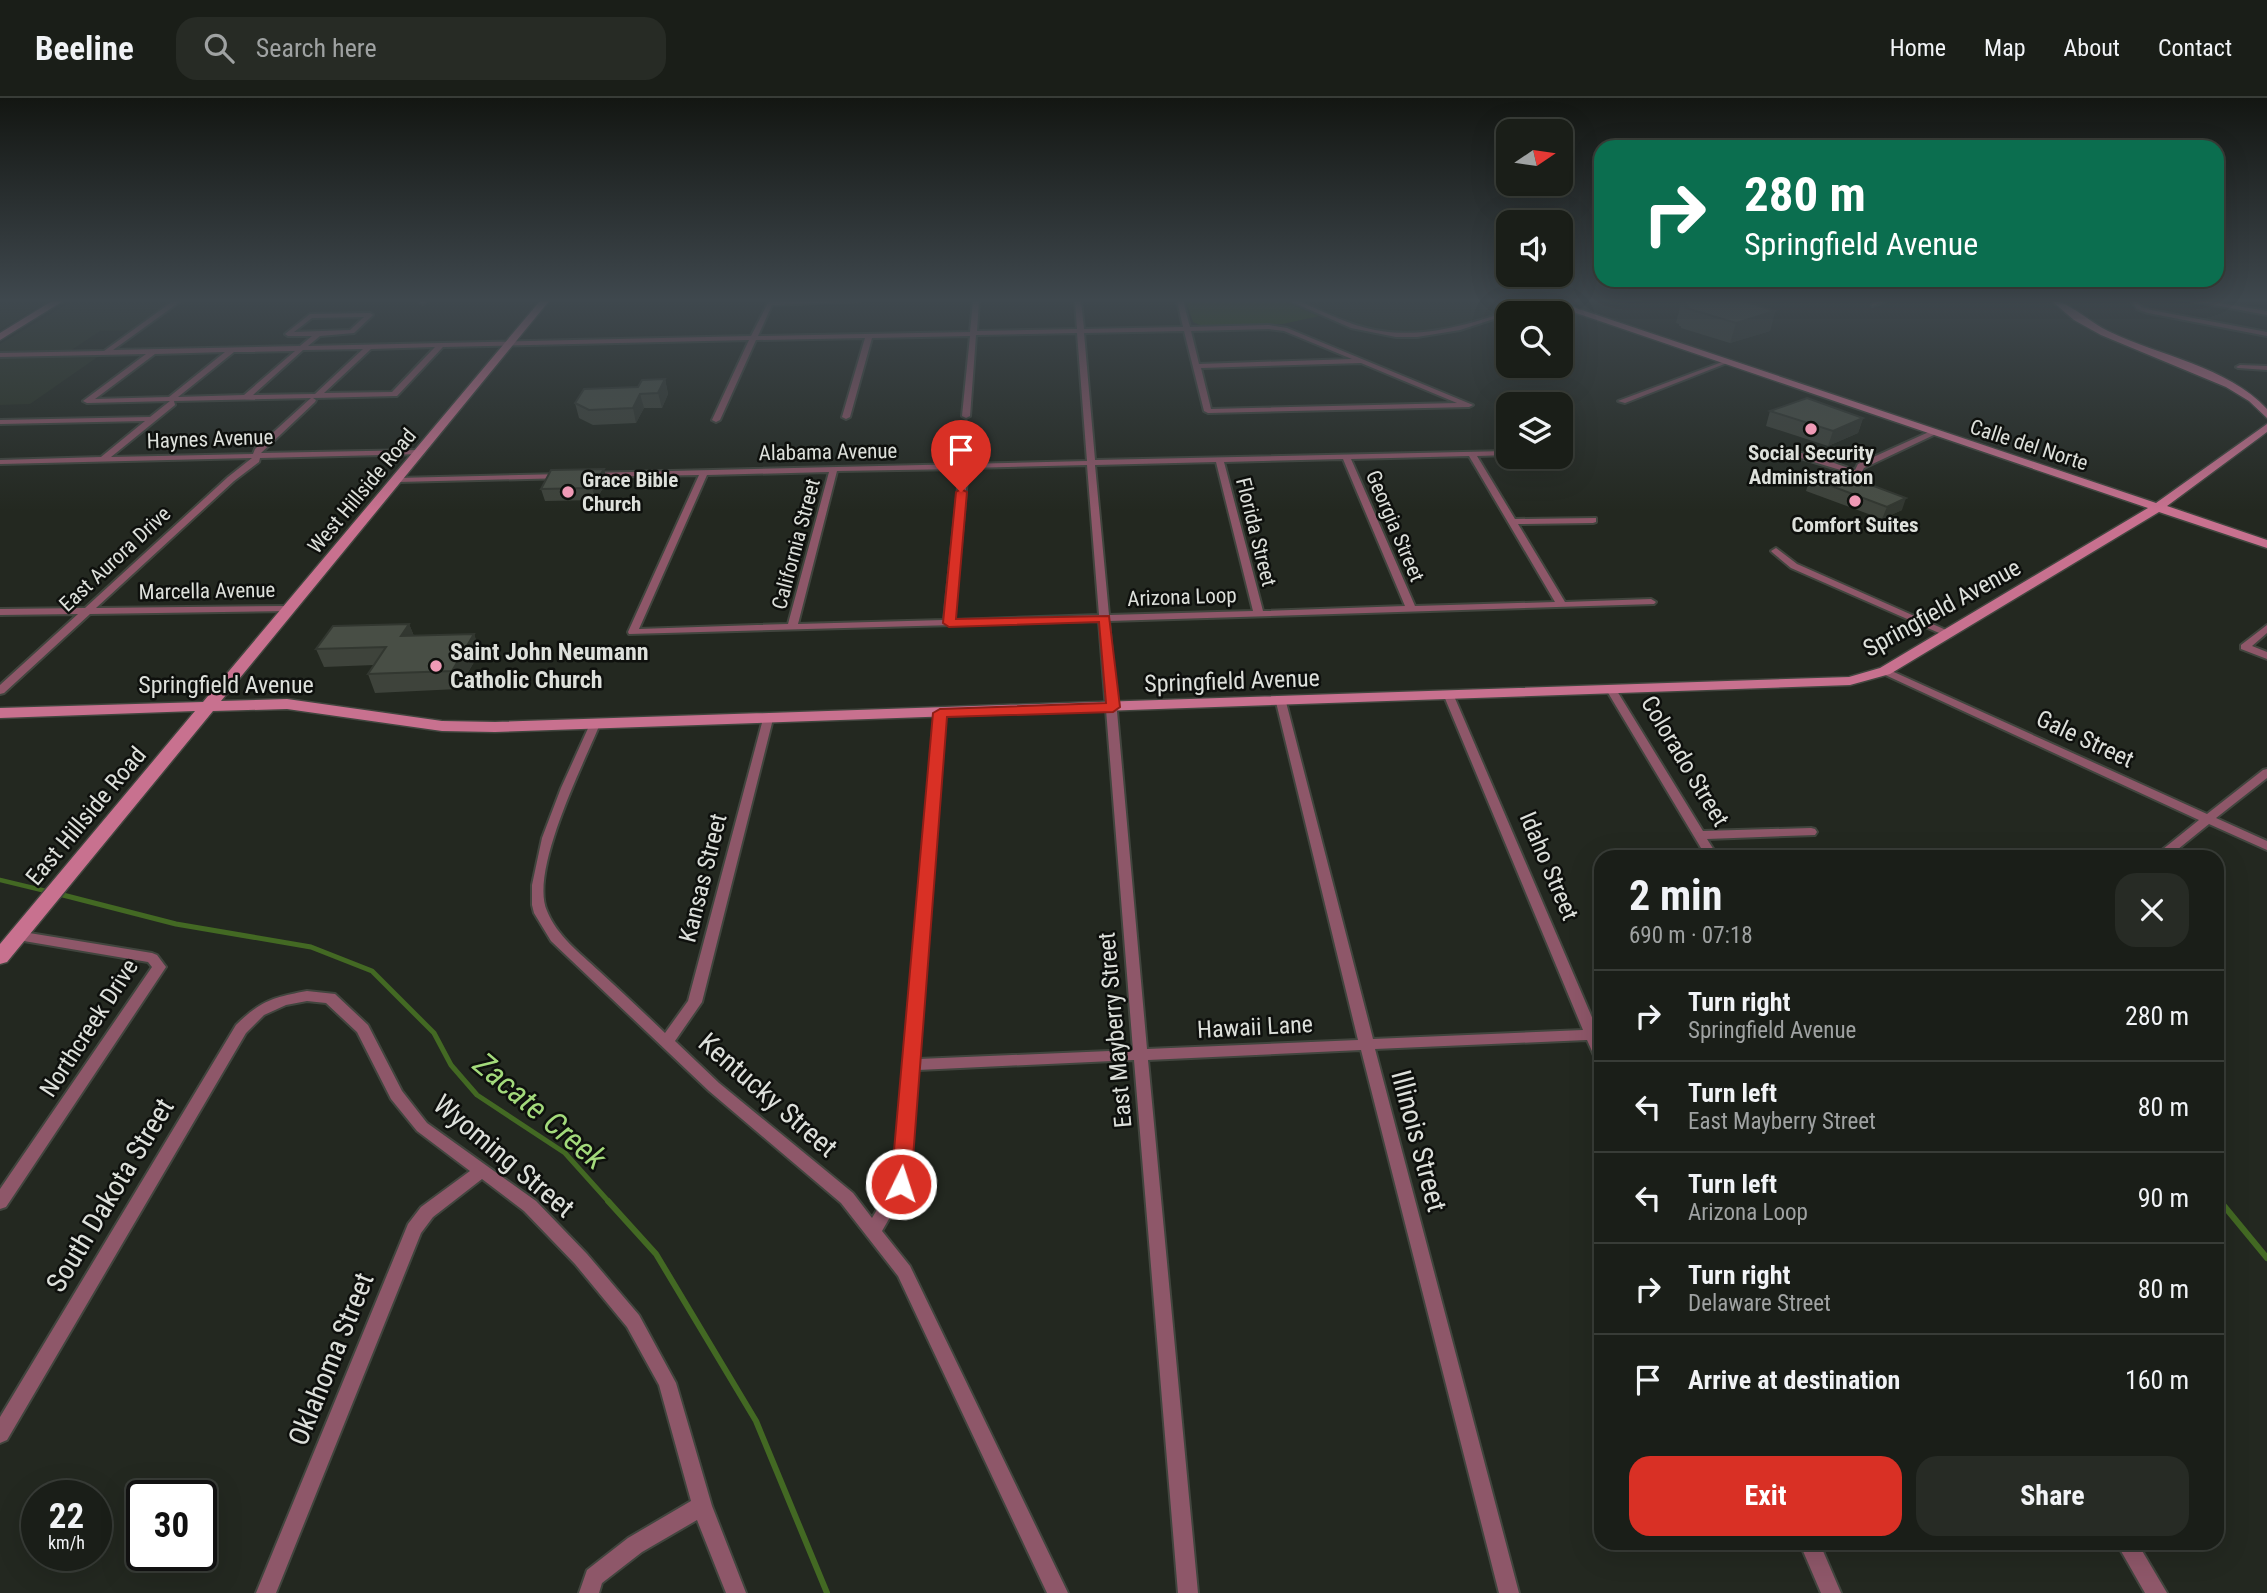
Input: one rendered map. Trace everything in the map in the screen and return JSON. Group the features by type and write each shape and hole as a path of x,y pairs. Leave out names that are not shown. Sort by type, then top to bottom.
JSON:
{"main road":[{"name":"West Hillside Road","path":"209,706 487,371"},
{"name":"Calle del Norte","path":"1747,371 2267,541"},
{"path":"2194,371 2255,401 2267,415"},
{"name":"Springfield Avenue","path":"0,713 209,706 312,706 442,726 595,724 1833,683 1885,671 1950,634 2158,507 2267,427"},
{"path":"2196,478 2189,502 2203,514 2267,541"},
{"name":"East Hillside Road","path":"0,957 209,706"}],"street":[{"path":"128,371 87,401 315,398 394,394 416,371"},
{"path":"102,460 207,371"},
{"path":"246,397 277,371"},
{"name":"East Aurora Drive","path":"0,691 231,479 256,460 256,456 344,371"},
{"path":"716,420 739,371"},
{"path":"846,417 859,371"},
{"path":"966,416 970,371"},
{"path":"1084,371 1092,463"},
{"path":"1197,371 1208,411 1469,405 1387,371"},
{"path":"1622,401 1703,371"},
{"path":"0,422 150,419"},
{"path":"1771,451 1795,454 1857,473 1861,466 1934,433"},
{"name":"Haynes Avenue","path":"0,462 420,452"},
{"path":"1471,453 1496,453"},
{"path":"1471,453 1562,605"},
{"name":"Alabama Avenue","path":"584,475 1471,453"},
{"name":"Georgia Street","path":"1346,457 1411,609"},
{"name":"Florida Street","path":"1219,460 1259,614"},
{"name":"East Mayberry Street","path":"1092,463 1139,1055 1188,1593"},
{"path":"949,623 964,466"},
{"name":"California Street","path":"792,628 834,469"},
{"name":"Arizona Loop","path":"704,472 633,632 1651,602"},
{"path":"397,480 571,475"},
{"path":"1512,522 1593,520"},
{"path":"1776,551 1794,566 1950,634"},
{"name":"Marcella Avenue","path":"0,612 289,609"},
{"path":"2267,628 2245,647 2267,656"},
{"name":"Gale Street","path":"1885,671 2267,846"},
{"name":"Colorado Street","path":"1612,691 1708,850"},
{"name":"Idaho Street","path":"1449,696 1594,1027"},
{"name":"Illinois Street","path":"1281,702 1509,1593"},
{"path":"874,1230 901,1184 940,713"},
{"name":"Kansas Street","path":"667,1041 695,1003 768,719"},
{"name":"Kentucky Street","path":"595,724 547,842 539,879 538,907 556,938 714,1087 847,1198 874,1230 904,1271 1058,1593"},
{"path":"2168,850 2267,772"},
{"path":"1700,835 1811,832"},
{"name":"Northcreek Drive","path":"0,1202 159,967 152,958 18,936"},
{"name":"Wyoming Street","path":"284,1000 307,996 330,998 363,1028 396,1095 422,1127 530,1206 581,1259 633,1321 667,1383 702,1506 736,1593"},
{"name":"South Dakota Street","path":"0,1434 233,1041 259,1011 284,1000"},
{"name":"Hawaii Lane","path":"910,1065 1594,1034"},
{"name":"Oklahoma Street","path":"266,1593 414,1229 427,1212 482,1170"},
{"path":"589,1593 594,1577 635,1545 702,1506"},
{"path":"1813,1550 1831,1593"},
{"path":"2131,1550 2157,1593"}],"shaded area":[{"path":"0,371 78,371 30,404 0,405"}],"building":[{"path":"665,379 658,393 640,394 633,408 589,410 575,403 584,389 638,387 642,380"},
{"path":"1807,398 1863,418 1833,431 1770,411"},
{"path":"604,469 592,488 541,489 551,470"},
{"path":"1831,470 1906,498 1887,507 1810,478"},
{"path":"409,624 401,636 474,634 452,671 368,674 386,647 316,649 333,626"}],"waterway":[{"name":"Zacate Creek","path":"0,880 50,892 46,891"},
{"name":"Zacate Creek","path":"59,894 176,924 311,947 372,971 434,1033 451,1065 477,1095 565,1153 609,1202"},
{"name":"Zacate Creek","path":"608,1201 656,1254 756,1421 827,1593"},
{"path":"2224,1206 2267,1258"}],"place":[{"name":"Social Security Administration","path":"1811,429"},
{"name":"Grace Bible Church","path":"568,492"},
{"name":"Comfort Suites","path":"1855,501"},
{"name":"Saint John Neumann Catholic Church","path":"436,666"}],"route":[{"path":"901,1184 940,713 1113,707 1105,618 949,623 961,492"}]}
